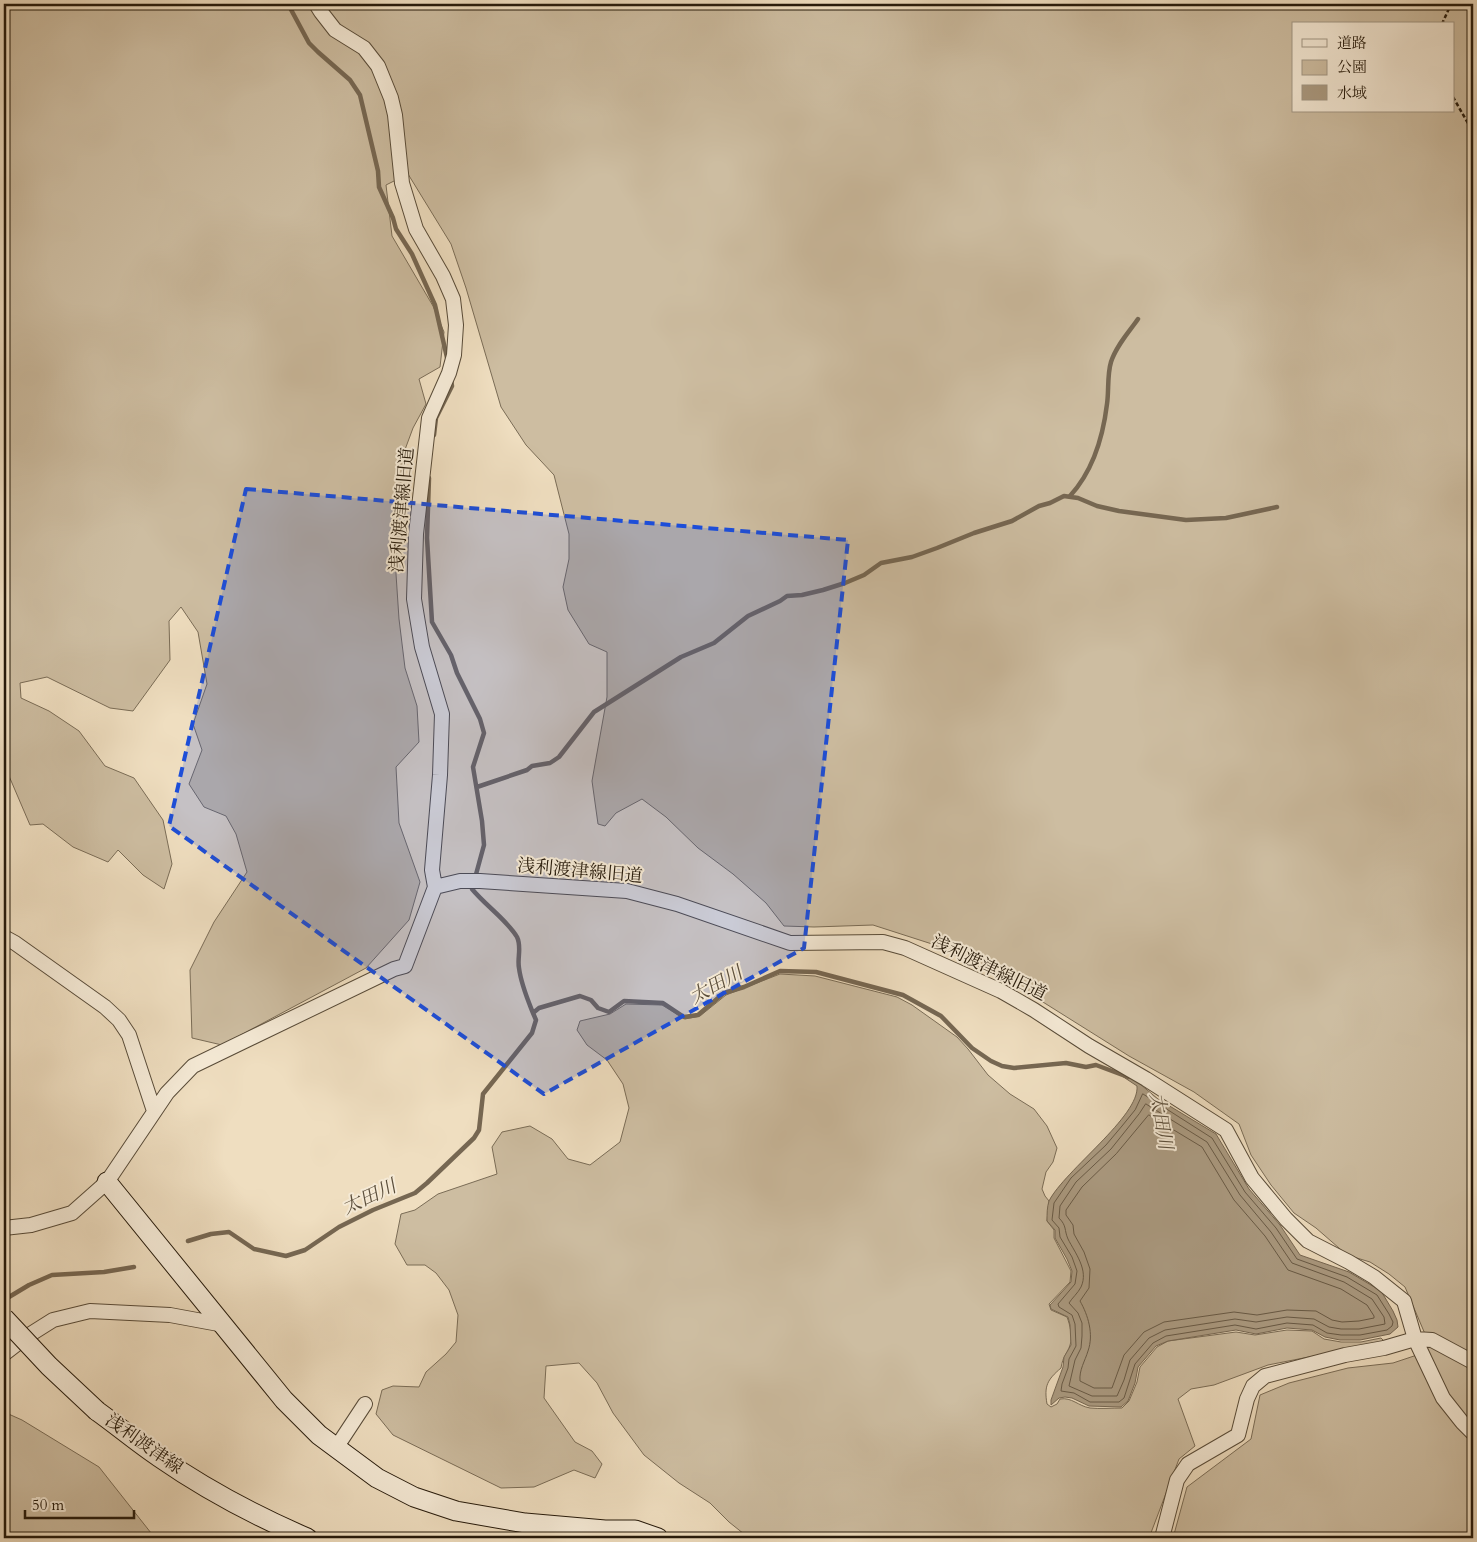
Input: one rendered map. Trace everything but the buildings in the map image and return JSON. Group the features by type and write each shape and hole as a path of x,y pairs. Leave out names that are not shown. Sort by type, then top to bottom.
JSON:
{"main road":[{"path":"107,1182 284,1400 319,1435 377,1478 414,1496 456,1511 525,1523 605,1530 634,1530 658,1538"},
{"name":"浅利渡津線","path":"4,1318 49,1366 97,1411 158,1457 271,1523 307,1538"}],"street":[{"name":"浅利渡津線旧道","path":"316,4 335,30 364,48 378,66 391,98 395,115 402,183 416,229 443,276 453,299 456,325 454,355 429,418 416,534 414,599 422,647 442,714 440,775 432,870 435,887 460,881 480,881 627,890 693,909 790,943 876,942 905,948 1001,991 1226,1130 1252,1178 1286,1219 1308,1241 1374,1277 1404,1300 1415,1339 1443,1398 1473,1433"},
{"path":"4,1228 31,1225 72,1213 107,1182 167,1093 193,1066 300,1013 394,969 405,966 435,887"},
{"path":"4,937 15,942 105,1006 119,1020 129,1035 154,1112"},
{"path":"4,1354 53,1320 90,1311 170,1315 224,1325"},
{"path":"1162,1538 1177,1480 1188,1464 1238,1435 1247,1399 1253,1386 1264,1376 1415,1339 1432,1340 1473,1362"},
{"path":"336,1448 365,1404"}],"path":[{"path":"844,6 852,4"},
{"path":"1443,22 1451,4"},
{"path":"1454,99 1473,132"}],"highlighted area":[{"path":"246,489 848,540 804,948 544,1094 169,826"}],"green space":[{"path":"4,4 1473,4 1473,1538 1173,1538 1187,1487 1251,1439 1260,1395 1289,1383 1348,1368 1393,1363 1417,1355 1428,1341 1405,1287 1370,1262 1347,1255 1316,1228 1294,1213 1271,1185 1251,1155 1239,1124 1194,1092 1129,1056 1019,987 932,944 873,925 784,926 766,903 733,874 698,848 666,817 642,799 616,813 605,826 598,824 592,781 607,697 607,652 589,644 568,610 563,587 569,559 569,534 554,475 526,445 501,407 451,244 408,174 386,185 392,236 433,306 444,332 440,367 419,379 426,404 413,428 403,455 397,532 396,574 399,619 405,668 417,706 419,742 396,767 399,823 420,882 409,920 366,968 222,1045 192,1038 190,970 214,922 247,872 236,834 226,816 204,807 189,784 202,750 193,724 207,684 198,632 181,607 169,621 170,660 133,711 110,708 47,677 20,683 21,698 49,711 79,731 105,766 134,778 163,820 172,864 164,889 143,875 118,850 108,862 73,847 43,824 30,825 4,768"},
{"path":"780,974 815,976 897,997 912,1005 957,1037 988,1075 1010,1094 1034,1109 1047,1126 1057,1148 1053,1162 1046,1172 1042,1189 1049,1201 1047,1221 1054,1230 1054,1238 1071,1271 1070,1282 1049,1304 1051,1310 1067,1317 1071,1335 1071,1342 1061,1368 1052,1376 1046,1388 1047,1404 1051,1407 1057,1404 1060,1399 1064,1399 1072,1400 1090,1408 1122,1408 1129,1401 1137,1382 1140,1367 1157,1347 1168,1341 1236,1332 1255,1335 1287,1330 1312,1331 1324,1339 1341,1342 1361,1342 1381,1338 1385,1342 1268,1365 1214,1385 1191,1389 1178,1399 1195,1446 1179,1459 1149,1538 749,1538 710,1503 679,1483 644,1455 613,1413 597,1383 579,1363 546,1366 544,1398 575,1442 592,1451 602,1464 595,1478 574,1470 534,1487 501,1488 393,1435 376,1414 382,1390 393,1386 419,1387 426,1372 456,1342 458,1315 449,1290 436,1273 425,1265 407,1265 395,1244 401,1214 415,1210 438,1194 497,1174 492,1147 502,1132 530,1126 552,1139 568,1159 590,1165 620,1142 629,1108 623,1084 607,1060 587,1045 577,1030 580,1021 610,1014 626,1004 662,1005 685,1019 700,1016 726,995"},
{"path":"4,1412 22,1420 99,1467 155,1538 4,1538"}],"water":[{"path":"1125,1073 1140,1080 1140,1084 1158,1099 1216,1134 1249,1189 1280,1225 1300,1255 1349,1272 1381,1291 1393,1311 1398,1327 1390,1334 1360,1340 1340,1340 1325,1337 1312,1330 1287,1328 1256,1334 1236,1330 1168,1341 1156,1346 1138,1367 1135,1383 1128,1401 1121,1407 1089,1406 1072,1398 1065,1397 1059,1398 1051,1405 1051,1400 1063,1367 1064,1357 1071,1345 1068,1317 1051,1309 1050,1305 1071,1282 1072,1271 1055,1238 1055,1230 1047,1221 1048,1203 1057,1188 1127,1112 1135,1098 1137,1086 1122,1076"}],"waterway":[{"path":"288,4 309,43 350,80 360,95 378,171 379,187 396,229 412,254 435,305 448,362"},
{"path":"1070,496 1078,487 1090,465 1103,429 1108,399 1109,372 1113,356 1138,319"},
{"path":"434,435 436,418 452,386 451,379"},
{"path":"429,478 427,538 432,622 451,655 457,673 480,719 484,733 473,767 484,845 472,889 508,925 517,937 520,974 533,1013"},
{"path":"477,787 527,770 532,766 550,763 559,757 594,712 681,657 714,643 748,616 787,596 802,595 845,583 864,575 881,563 912,557 974,533 1012,521 1039,506 1064,496 1078,498 1097,506 1119,511 1186,520 1226,518 1277,507"},
{"name":"太田川","path":"188,1241 211,1234 229,1232 254,1249 286,1256 305,1250 339,1227 373,1210 415,1193 474,1138 479,1130 483,1094 532,1033 536,1020 533,1013 539,1008 580,996 591,1000 598,1008 609,1012 624,1001 663,1003 684,1017 698,1015 724,993 744,987 780,971 816,972 903,995 941,1016 972,1048 1002,1066 1014,1068 1066,1063 1086,1067 1096,1065 1128,1077"},
{"name":"太田川","path":"4,1300 29,1285 52,1275 104,1272 134,1267"}]}
